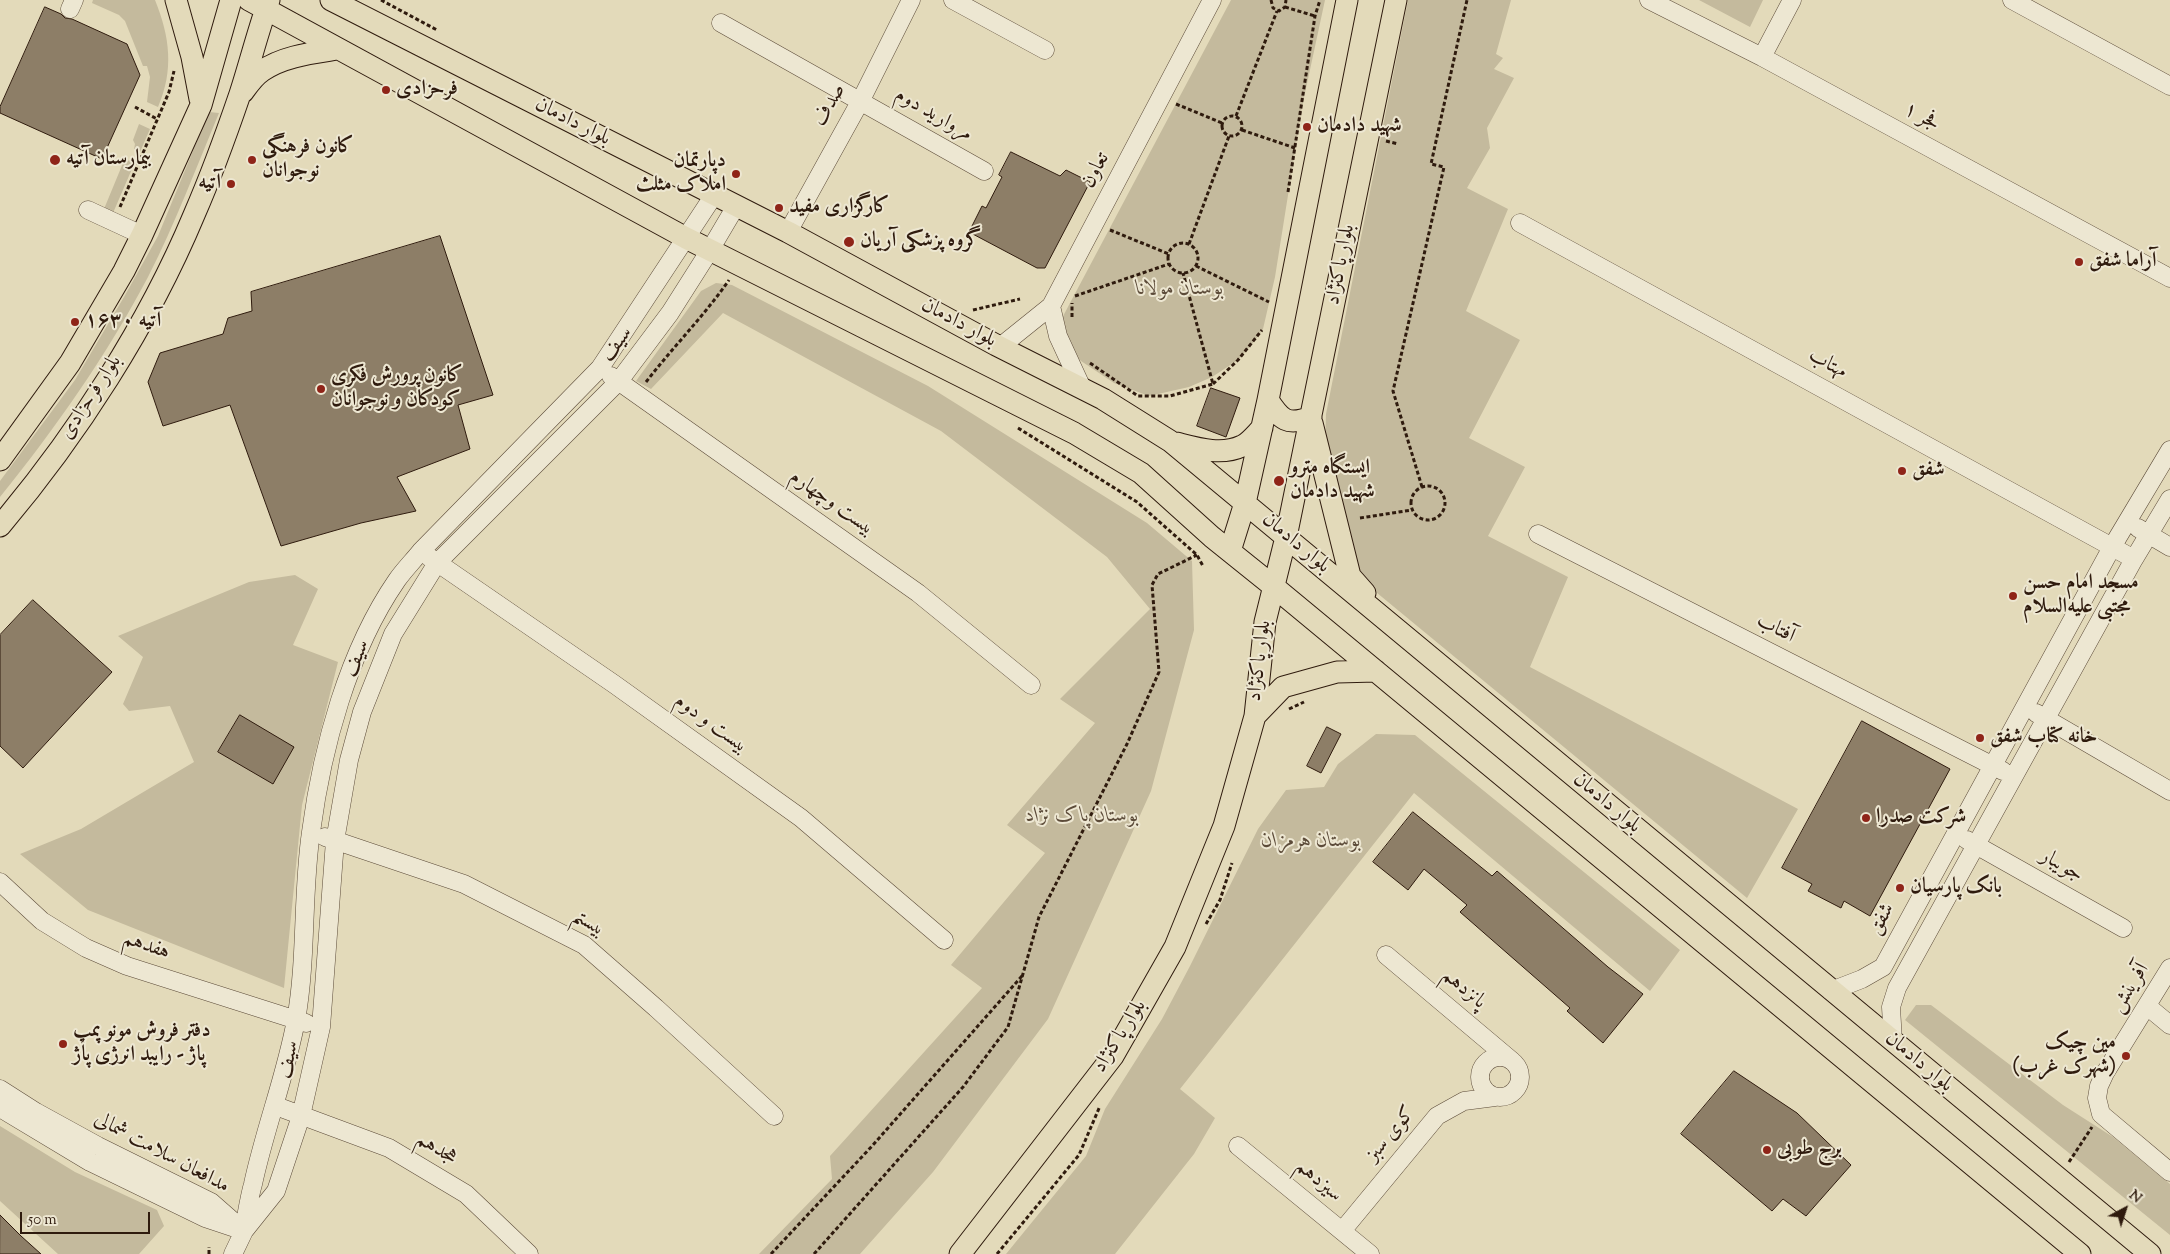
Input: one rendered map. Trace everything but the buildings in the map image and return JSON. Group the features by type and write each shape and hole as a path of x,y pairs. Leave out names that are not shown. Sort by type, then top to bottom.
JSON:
{"main road":[{"path":"176,0 192,58 201,105"},
{"name":"بلوار فرحزادی","path":"0,460 70,363 124,271 201,105 231,0"},
{"name":"بلوار دادمان","path":"331,0 788,232 1000,347 1082,388 1170,441 2150,1254"},
{"path":"1230,551 1245,503 1268,400 1347,0"},
{"name":"بلوار پاکنژاد","path":"960,1254 1113,1056 1175,947 1224,826 1255,716 1265,622 1286,537 1396,0"},
{"name":"بلوار فرحزادی","path":"0,526 38,481 102,387 158,292 194,215 239,96 261,3"},
{"name":"بلوار دادمان","path":"261,3 338,49 686,238 1074,434 1141,473 1212,537 1376,670 2061,1246 2080,1254"},
{"path":"239,96 263,70 289,59 338,49"},
{"path":"1268,400 1277,414 1288,422 1299,422 1311,418 1350,576 1394,628"},
{"path":"1170,441 1203,450 1227,450 1243,446 1262,428"},
{"path":"1255,716 1283,687 1336,672 1376,670"}],"street":[{"name":"صدف","path":"788,232 861,100 911,0"},
{"path":"953,0 1045,50"},
{"name":"تعاون","path":"1000,347 1050,306 1212,0"},
{"name":"فجر ۱","path":"1649,0 1762,57 2170,278"},
{"path":"1762,57 1792,0"},
{"path":"2012,0 2170,86"},
{"name":"مروارید دوم","path":"721,23 984,170"},
{"name":"سیف","path":"244,1231 253,1182 276,1106 296,1020 310,832 332,728 355,661 378,612 397,580 421,551 600,368 714,195"},
{"name":"سیف","path":"233,1254 244,1231 276,1191 301,1116 320,1027 335,841 349,760 375,674 393,634 437,563 620,381 670,313 736,206"},
{"path":"88,210 142,235"},
{"name":"مهتاب","path":"1520,223 2134,559"},
{"path":"1050,306 1058,336 1082,388"},
{"name":"بیست وچهارم","path":"600,368 918,593 1031,685"},
{"name":"شفق","path":"1831,991 1862,980 1883,967 2112,547 2170,450"},
{"path":"1893,1042 1891,1007 1897,988 2045,718 2170,498"},
{"path":"2127,522 2170,547"},
{"name":"آفتاب","path":"1538,534 2014,777"},
{"name":"بیست و دوم","path":"421,551 614,684 802,818 944,940"},
{"path":"2025,706 2170,791"},
{"name":"بیستم","path":"310,832 464,884 584,945 774,1116"},
{"name":"جویبار","path":"1955,833 2123,928"},
{"name":"هفدهم","path":"0,882 42,920 86,948 126,966 320,1027"},
{"name":"پانزدهم","path":"1386,955 1512,1061"},
{"name":"آفرینش","path":"2101,1114 2097,1098 2099,1086 2170,968"},
{"path":"2147,1006 2170,1024"},
{"path":"1499,1057 1512,1061 1520,1072 1519,1086 1509,1096 1495,1097 1484,1089 1480,1076 1486,1063 1499,1057"},
{"name":"مدافعان سلامت شمالی","path":"0,1088 36,1112 98,1146 211,1202 244,1231"},
{"name":"کوی سبز","path":"1342,1231 1437,1116 1464,1101 1495,1097"},
{"name":"هجدهم","path":"276,1106 389,1148 466,1194 529,1254"},
{"name":"مدافعان سلامت شمالی","path":"0,1108 90,1162 205,1218 244,1231"},
{"path":"2101,1114 2170,1172"},
{"name":"سیزدهم","path":"1238,1146 1370,1254"}],"path":[{"path":"1271,0 1271,6 1277,11"},
{"path":"1277,11 1285,7 1286,0"},
{"path":"1287,196 1315,16 1320,0"},
{"path":"1422,487 1393,391 1444,167 1431,164 1467,0"},
{"path":"1285,7 1315,16"},
{"path":"1236,116 1277,11"},
{"path":"119,208 168,92 174,69"},
{"path":"1176,104 1222,122"},
{"path":"135,107 157,119"},
{"path":"1236,116 1242,124 1242,130 1238,135 1229,136 1222,130 1222,122 1226,117 1236,116"},
{"path":"1242,130 1295,148"},
{"path":"1189,244 1229,136"},
{"path":"1110,230 1169,254"},
{"path":"1189,244 1198,256 1196,266 1190,271 1182,273 1175,270 1169,264 1169,254 1175,246 1189,244"},
{"path":"1072,297 1169,264"},
{"path":"1196,266 1269,302"},
{"path":"1182,273 1213,384"},
{"path":"637,394 682,337 714,302 732,276"},
{"path":"1267,311 1271,292"},
{"path":"965,306 974,310 1020,299"},
{"path":"1086,359 1138,396 1170,396 1213,384 1238,360 1263,329"},
{"path":"1011,424 1137,502 1197,555 1203,566"},
{"path":"1433,486 1445,498 1444,510 1431,520 1420,518 1412,510 1413,494 1422,487 1433,486"},
{"path":"1360,518 1412,510"},
{"path":"814,1254 963,1087 1008,1027 1039,917 1127,744 1159,672 1152,585 1158,574 1197,555"},
{"path":"1283,712 1308,700"},
{"path":"1206,925 1220,900 1234,854"},
{"path":"771,1254 873,1145 1023,976"},
{"path":"997,1254 1078,1155 1101,1104"},
{"path":"2069,1162 2101,1114"},
{"path":"209,1247 209,1254"}],"green space":[{"path":"93,0 155,0 164,27 168,54 166,80 158,107 147,102 150,77 147,66 143,66 125,21 119,15 92,3"},
{"name":"بوستان مولانا","path":"1231,0 1325,0 1302,107 1275,277 1263,329 1238,360 1212,377 1189,387 1149,396 1114,383 1081,361 1072,352 1061,320"},
{"path":"1408,0 1511,0 1496,54 1503,58 1494,69 1514,78 1487,128 1490,148 1467,188 1508,209 1466,311 1520,340 1469,438 1525,467 1488,536 1568,577 1530,667 1798,809 1747,898 1365,583 1350,549 1325,445 1326,414"},
{"path":"1699,0 1763,0 1750,27"},
{"path":"209,112 219,113 148,277 98,363 41,445 0,497 0,481 75,380 158,236"},
{"path":"139,124 150,129 140,152 134,149 135,144 133,140"},
{"path":"130,160 135,162 113,213 104,209 123,163"},
{"name":"بوستان پاک نژاد","path":"716,283 732,285 928,386 1147,523 1192,561 1194,630 1151,791 1048,1019 933,1172 860,1254 759,1254 832,1179 830,1156 982,988 951,965 1045,853 1007,825 1095,723 1060,699 1150,609 1107,557 941,431 723,313 651,389 636,381 701,291"},
{"path":"295,575 318,589 293,645 338,662 302,805 284,988 88,910 20,854 81,829 194,762 170,706 129,711 123,704 143,657 118,636 249,582"},
{"name":"بوستان هرمزان","path":"1376,734 1415,735 1680,950 1650,991 1414,793 1180,1089 1215,1118 1194,1154 1115,1254 1006,1254 1086,1156 1105,1109 1162,1019 1258,829 1286,790 1324,787 1338,764"},
{"path":"1916,1005 1931,1005 2063,1105 2113,1137 2170,1184 2170,1235 1905,1020"},
{"path":"0,1126 75,1172 157,1210 164,1226 139,1254 58,1254 0,1201"}],"place":[{"name":"فرحزادی","path":"386,90"},
{"name":"شهید دادمان","path":"1307,127"},
{"name":"بیمارستان آتیه","path":"55,160"},
{"name":"کانون فرهنگی نوجوانان","path":"252,160"},
{"name":"دپارتمان املاک مثلث","path":"736,174"},
{"name":"آتیه","path":"231,184"},
{"name":"کارگزاری مفید","path":"779,208"},
{"name":"گروه پزشکی آریان","path":"849,242"},
{"name":"آراما شفق","path":"2079,262"},
{"name":"آتیه ۱۶۳۰","path":"75,322"},
{"name":"کانون پرورش فکری کودکان و نوجوانان","path":"321,389"},
{"name":"شفق","path":"1902,471"},
{"name":"ایستگاه مترو شهید دادمان","path":"1279,481"},
{"name":"مسجد امام حسن مجتبی علیه‌السلام","path":"2013,596"},
{"name":"خانه کتاب شفق","path":"1980,738"},
{"name":"شرکت صدرا","path":"1866,818"},
{"name":"بانک پارسیان","path":"1900,888"},
{"name":"دفتر فروش مونو پمپ پاژ - رایبد انرژی پاژ","path":"63,1044"},
{"name":"مین چیک (شهرک غرب)","path":"2126,1056"},
{"name":"برج طوبی","path":"1767,1150"}]}
